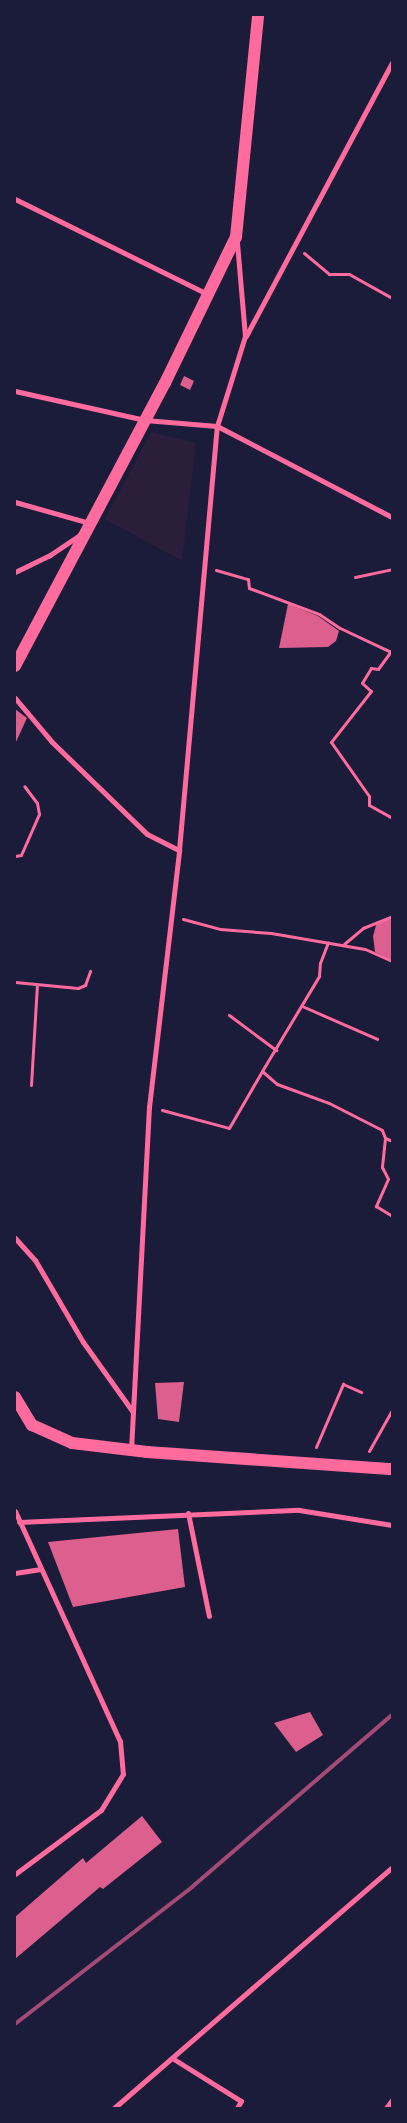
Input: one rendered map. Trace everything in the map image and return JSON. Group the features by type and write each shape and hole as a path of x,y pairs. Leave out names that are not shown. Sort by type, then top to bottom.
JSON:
{"main road":[{"path":"15,666 145,420 236,237 258,15"},
{"path":"15,1397 32,1425 72,1443 131,1450 392,1469"}],"street":[{"path":"131,1450 149,1107 179,850 202,569 216,426 246,336 392,63"},
{"path":"15,199 208,295"},
{"path":"236,237 246,336"},
{"path":"15,391 145,420 216,426 392,517"},
{"path":"15,502 87,527"},
{"path":"15,572 50,556 87,527"},
{"path":"15,698 52,742 148,834 179,850"},
{"path":"15,1238 35,1260 83,1342 133,1412"},
{"path":"19,1522 188,1513 298,1510 392,1525"},
{"path":"15,1511 120,1741 123,1774 100,1810 15,1874"},
{"path":"188,1513 209,1616"},
{"path":"15,1573 41,1568"},
{"path":"114,2108 392,1867"},
{"path":"172,2058 241,2101 237,2108"},
{"path":"386,2108 392,2100"}],"path":[{"path":"302,252 329,274 349,274 392,298"},
{"path":"202,569 227,571 248,579 249,588 319,614 340,628 391,652 378,669 371,668 362,683 371,692 331,742 369,796 368,805 392,818"},
{"path":"355,577 392,569"},
{"path":"15,856 21,855 39,814 37,803 24,786"},
{"path":"170,916 220,929 328,942 365,949 392,961"},
{"path":"343,945 363,928 392,916"},
{"path":"149,1107 193,1116 230,1128 319,976 320,963 328,942"},
{"path":"15,982 78,988 86,985 90,971"},
{"path":"30,1085 37,985"},
{"path":"302,1006 377,1039"},
{"path":"229,1015 276,1050"},
{"path":"262,1071 277,1084 329,1102 382,1130 385,1138 382,1167 388,1178 376,1206 392,1216"},
{"path":"385,1138 392,1141"},
{"path":"309,1463 343,1384 361,1392"},
{"path":"361,1467 392,1410"}],"shaded area":[{"path":"151,432 196,443 182,561 105,519"}],"building":[{"path":"184,376 194,381 190,390 180,385"},
{"path":"288,604 318,616 339,631 336,641 328,647 279,648"},
{"path":"15,709 27,718 15,744"},
{"path":"392,917 392,960 375,952 373,936 377,922"},
{"path":"184,1382 179,1422 158,1419 155,1383"},
{"path":"178,1529 185,1587 73,1607 48,1542"},
{"path":"310,1712 323,1735 296,1752 274,1723"},
{"path":"142,1816 162,1842 103,1889 100,1887 15,1959 15,1917 83,1858 86,1863"}],"railway":[{"path":"15,2024 192,1887 392,1715"}]}
